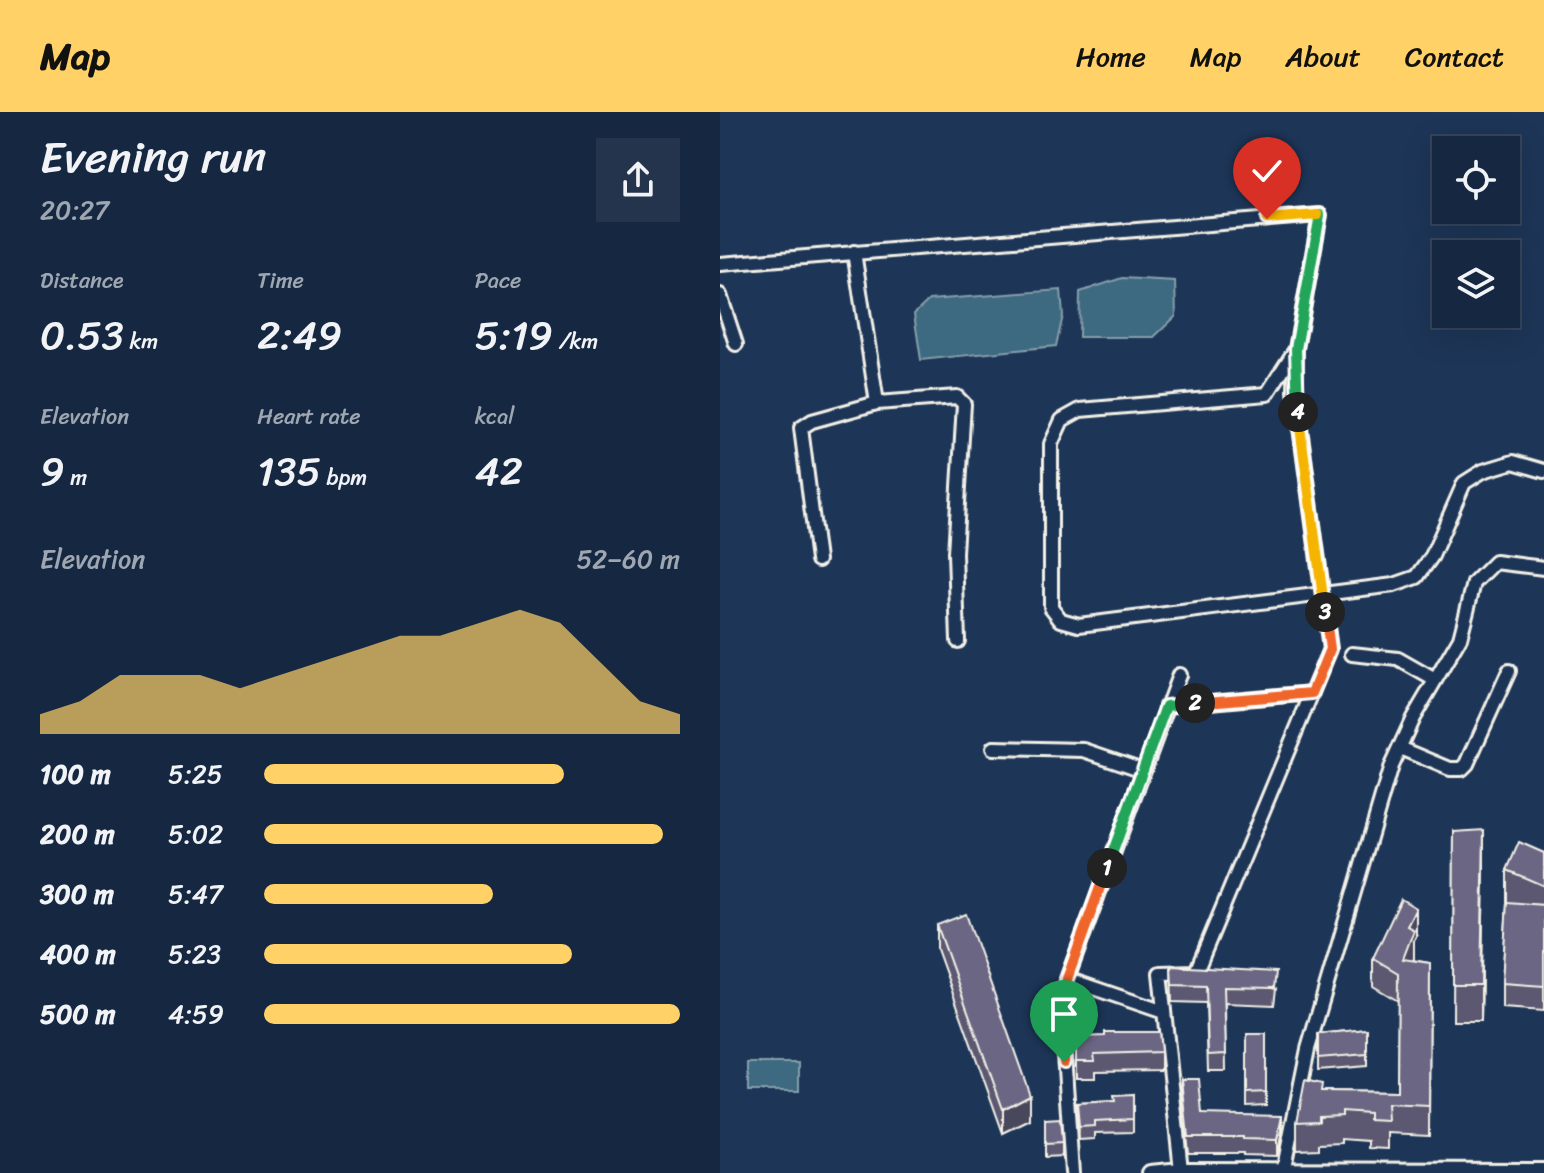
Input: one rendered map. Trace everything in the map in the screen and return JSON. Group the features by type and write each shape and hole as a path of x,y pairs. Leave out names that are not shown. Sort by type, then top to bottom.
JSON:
{"street":[{"path":"720,264 1320,215 1296,349 1295,391 1330,649 1196,972 1160,973 1181,1170"},
{"path":"854,252 877,403"},
{"path":"720,295 736,344"},
{"path":"1296,349 1267,394 1080,410 1062,420 1051,444 1051,607 1061,620 1079,625 1394,585 1417,577 1432,556 1464,483 1483,471 1513,462 1544,471"},
{"path":"818,560 801,428 812,421 877,403 957,397 964,404 955,553 958,641"},
{"path":"1283,1172 1308,1049 1373,826 1400,748 1460,638 1474,583 1495,562 1544,568"},
{"path":"1352,654 1398,659 1435,680"},
{"path":"1400,748 1450,769 1465,767 1509,671"},
{"path":"1072,1173 1062,1024 1067,979 1179,675"},
{"path":"1166,706 1312,693"},
{"path":"993,748 1084,750 1143,770"},
{"path":"1067,979 1164,1012"},
{"path":"1150,1173 1181,1170 1544,1171"}],"water":[{"path":"1122,278 1175,281 1176,316 1154,337 1079,337 1080,292"},
{"path":"1061,290 1063,316 1056,346 921,360 914,314 929,300"},
{"path":"748,1063 799,1063 799,1091 748,1091"}],"building":[{"path":"1484,830 1481,985 1453,985 1454,832"},
{"path":"1519,842 1544,853 1544,886 1507,870"},
{"path":"1401,899 1416,908 1407,926 1414,930 1403,959 1430,963 1429,1106 1387,1104 1388,1121 1369,1120 1369,1113 1342,1111 1342,1115 1319,1116 1319,1121 1297,1122 1305,1080 1322,1084 1321,1091 1397,1092 1398,973 1373,958"},
{"path":"1507,902 1544,905 1544,986 1502,983"},
{"path":"966,914 1030,1095 1003,1109 937,925"},
{"path":"1171,966 1276,972 1274,988 1224,987 1226,1054 1208,1055 1206,986 1172,985"},
{"path":"1367,1029 1367,1054 1318,1058 1318,1034"},
{"path":"1105,1032 1159,1032 1161,1052 1094,1054 1095,1061 1076,1061 1076,1037 1105,1036"},
{"path":"1247,1034 1266,1034 1266,1092 1247,1093"},
{"path":"1182,1079 1199,1079 1202,1114 1282,1116 1277,1140 1188,1137"},
{"path":"1133,1095 1133,1119 1095,1121 1095,1126 1079,1127 1077,1103 1115,1101 1114,1096"},
{"path":"1060,1119 1062,1143 1045,1144 1045,1120"}],"route":[{"path":"1064,1062 1062,1024 1067,979 1166,706 1312,693 1330,649 1295,391 1296,349 1320,215 1267,219"}]}
